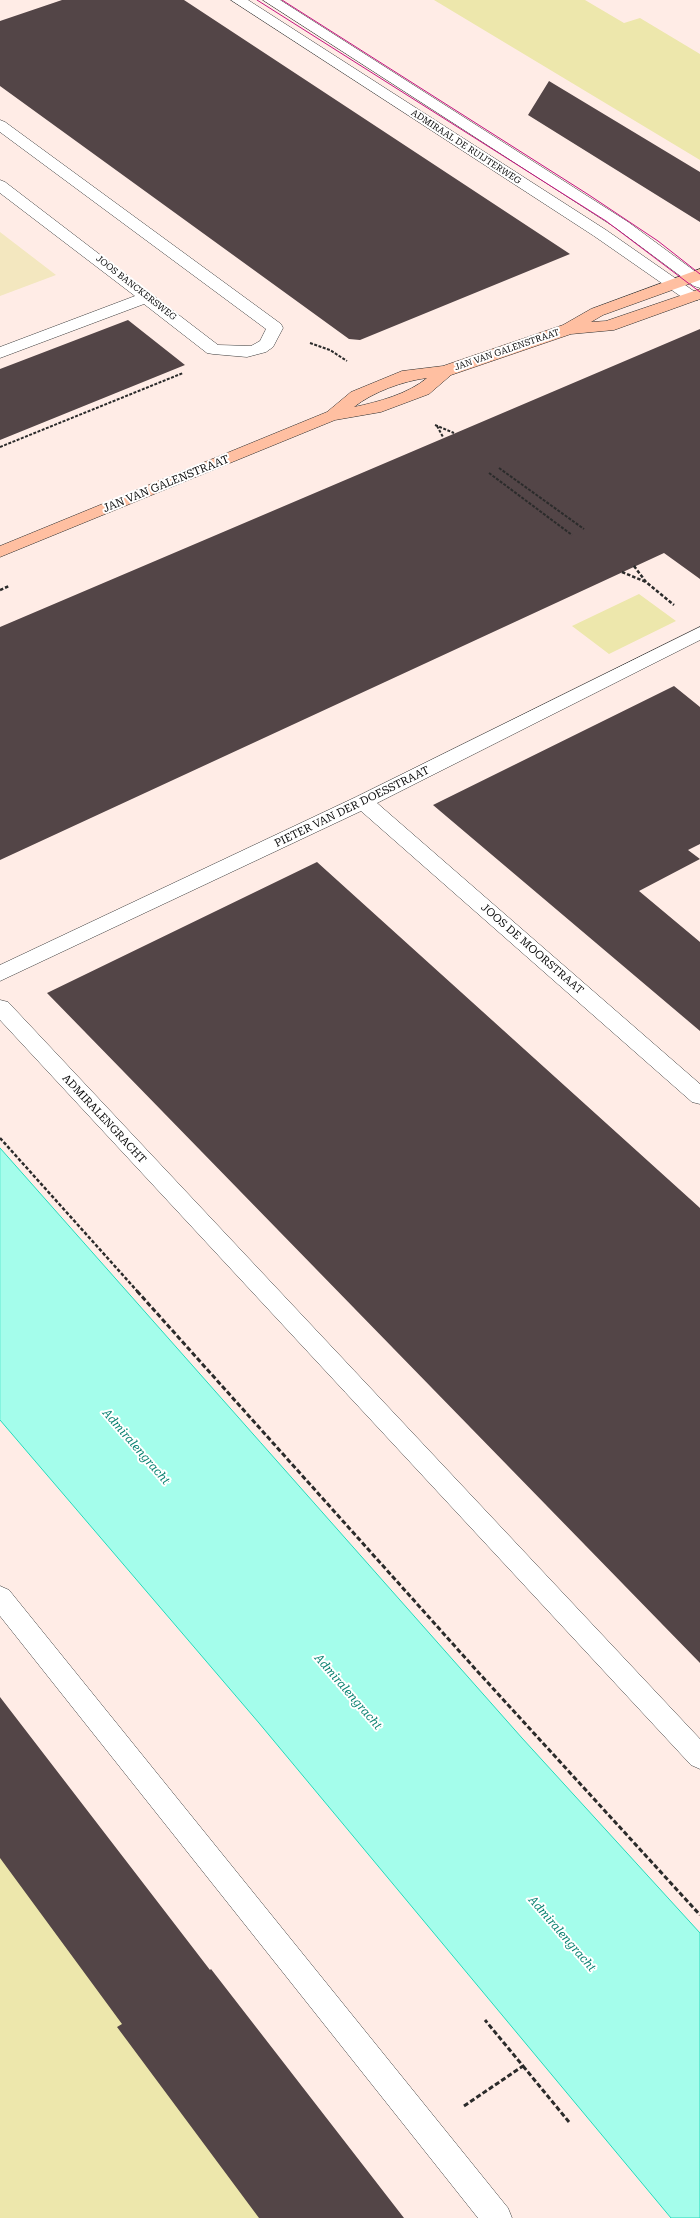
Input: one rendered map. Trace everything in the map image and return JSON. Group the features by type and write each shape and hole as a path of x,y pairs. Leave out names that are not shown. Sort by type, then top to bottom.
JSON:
{"main road":[{"name":"JAN VAN GALENSTRAAT","path":"0,552 331,416 375,408 423,390 445,371 569,329 597,312 671,284 697,285"},
{"name":"JAN VAN GALENSTRAAT","path":"569,329 608,326 697,285"}],"street":[{"name":"ADMIRAAL DE RUIJTERWEG","path":"238,0 600,233 671,284"},
{"name":"ADMIRAAL DE RUIJTERWEG","path":"270,0 622,225 697,285"},
{"path":"0,125 275,328"},
{"name":"JOOS BANCKERSWEG","path":"0,184 148,297 213,349 245,352 266,345 275,328"},
{"path":"0,353 148,297"},
{"name":"PIETER VAN DER DOESSTRAAT","path":"0,974 363,802 700,633"},
{"name":"JOOS DE MOORSTRAAT","path":"363,802 700,1096"},
{"name":"ADMIRALENGRACHT","path":"0,1007 700,1757"},
{"path":"0,1597 497,2218"}],"path":[{"path":"275,328 287,331 302,340 330,350 349,363"},
{"path":"0,447 238,351"},
{"path":"443,438 436,426 454,433"},
{"path":"499,468 584,529"},
{"path":"489,473 572,535"},
{"path":"622,572 646,582 634,566"},
{"path":"0,1138 478,1672 700,1916"},
{"path":"485,2020 569,2122"},
{"path":"427,2131 523,2066"}],"shaded area":[{"path":"434,0 585,0 624,23 640,18 700,54 700,160"},
{"path":"0,232 56,275 0,296"},
{"path":"639,594 676,621 609,654 572,626"},
{"path":"0,1824 289,2218 0,2218"}],"water":[{"name":"Admiralengracht","path":"0,1148 522,1738 700,1933 700,2218 671,2218 259,1723 0,1420"}],"building":[{"path":"62,0 184,0 570,254 360,340 349,339 0,86 0,21"},
{"path":"549,81 700,172 700,222 528,115"},
{"path":"128,320 185,365 0,440 0,369"},
{"path":"700,329 700,579 664,553 0,860 0,627"},
{"path":"674,686 700,707 700,844 688,850 700,859 639,891 700,942 700,1031 433,805"},
{"path":"317,862 700,1208 700,1663 47,993"},
{"path":"0,1697 210,1970 211,1969 404,2218 259,2218 117,2027 122,2024 0,1858"}],"tram line":[{"path":"257,0 606,221 700,292"},
{"path":"282,0 589,195 658,241 700,274"}]}
